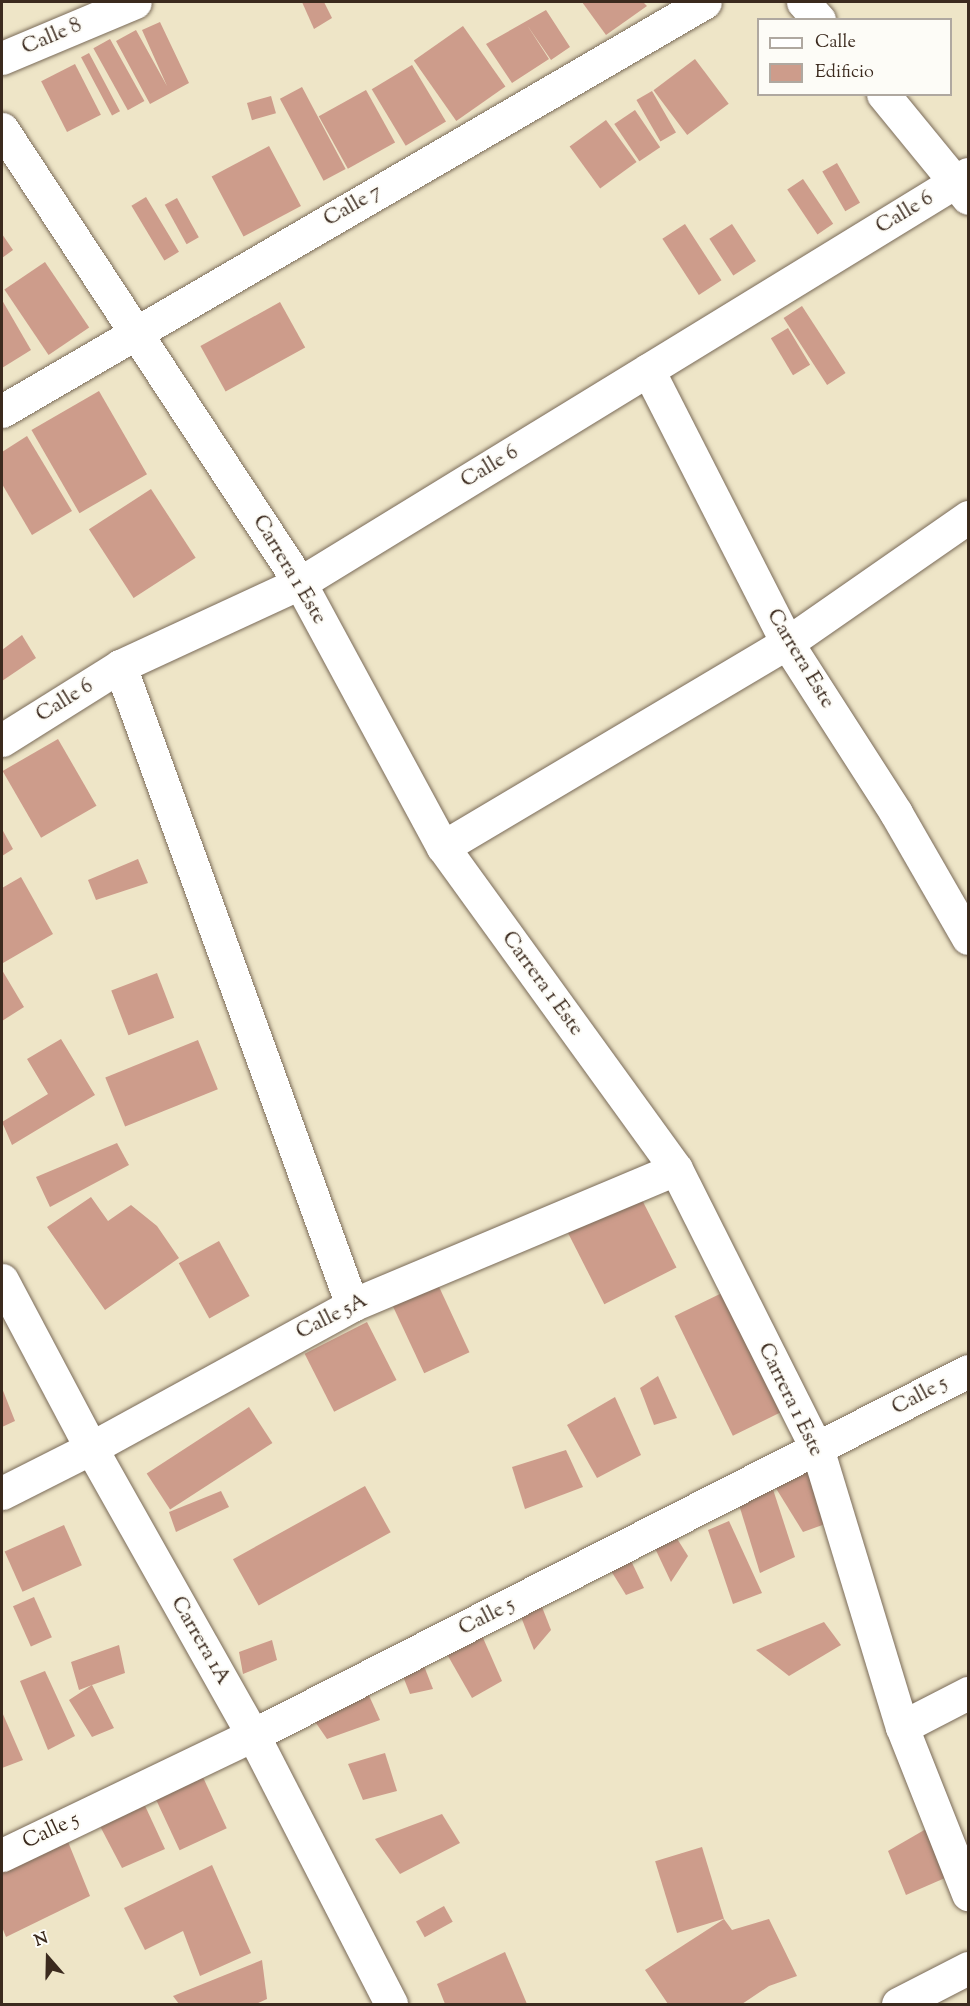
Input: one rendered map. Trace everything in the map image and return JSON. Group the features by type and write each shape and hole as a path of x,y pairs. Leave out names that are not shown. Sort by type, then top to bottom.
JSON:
{"street":[{"name":"Calle 8","path":"2,58 135,2"},
{"name":"Calle 7","path":"2,411 705,2"},
{"path":"803,2 817,18"},
{"path":"885,96 965,184"},
{"name":"Carrera 1 Este","path":"2,129 300,583 443,847 676,1169 818,1450 902,1727 969,1894"},
{"name":"Calle 6","path":"2,740 120,666 300,583 648,370 965,184"},
{"name":"Carrera Este","path":"648,370 787,643 896,813 969,938"},
{"path":"443,847 787,643 969,517"},
{"path":"120,666 352,1305"},
{"name":"Calle 5A","path":"2,1493 90,1448 352,1305 676,1169"},
{"name":"Carrera 1A","path":"2,1280 90,1448 253,1735 391,2004"},
{"name":"Calle 5","path":"2,1855 253,1735 818,1450 969,1371"},
{"path":"902,1727 969,1693"},
{"path":"898,2004 969,1968"}],"building":[{"path":"302,2 324,2 332,18 314,29"},
{"path":"582,2 643,2 647,6 606,35"},
{"path":"546,10 570,47 551,60 527,25 549,59 512,83 486,44"},
{"path":"160,22 189,83 150,104 116,41 136,30 167,86 142,30"},
{"path":"463,26 505,87 456,121 414,60"},
{"path":"110,39 144,101 128,110 93,48"},
{"path":"89,53 120,111 112,115 81,57"},
{"path":"695,59 729,104 687,135 653,90"},
{"path":"75,64 101,115 67,132 41,81"},
{"path":"412,65 446,122 406,146 372,89"},
{"path":"302,87 346,169 324,181 280,99"},
{"path":"366,90 395,142 348,169 319,116"},
{"path":"652,91 676,133 660,142 636,100"},
{"path":"271,96 276,113 252,120 247,103"},
{"path":"635,110 660,147 639,161 614,124"},
{"path":"606,120 637,162 600,189 570,146"},
{"path":"269,146 301,206 244,237 212,177"},
{"path":"837,163 860,203 845,211 822,172"},
{"path":"803,179 833,224 817,234 787,190"},
{"path":"146,197 179,252 164,261 131,206"},
{"path":"177,198 199,237 187,244 165,205"},
{"path":"685,224 721,280 699,295 662,239"},
{"path":"732,224 756,261 733,276 709,239"},
{"path":"2,234 13,250 2,258"},
{"path":"45,262 89,327 49,355 4,289"},
{"path":"2,300 31,350 2,368"},
{"path":"280,302 305,347 226,392 200,346"},
{"path":"802,306 846,373 827,385 784,318"},
{"path":"788,328 810,365 793,375 771,338"},
{"path":"99,391 147,474 79,513 31,430"},
{"path":"27,436 72,511 32,535 2,484 2,452"},
{"path":"151,489 196,558 134,598 89,529"},
{"path":"22,635 36,658 2,681 2,650"},
{"path":"58,739 96,806 41,838 3,771"},
{"path":"2,829 13,849 2,856"},
{"path":"138,859 148,883 96,900 88,880"},
{"path":"21,877 53,934 3,963 2,888"},
{"path":"2,970 24,1007 2,1021"},
{"path":"157,973 174,1018 128,1035 111,991"},
{"path":"61,1039 95,1095 12,1145 2,1122 48,1094 27,1059"},
{"path":"198,1040 218,1089 125,1127 105,1077"},
{"path":"117,1143 129,1165 50,1207 36,1177"},
{"path":"637,1190 676,1268 604,1304 565,1227"},
{"path":"91,1197 108,1221 131,1205 157,1226 179,1258 105,1310 47,1227"},
{"path":"219,1241 250,1296 209,1318 179,1263"},
{"path":"434,1276 469,1352 424,1373 389,1297"},
{"path":"724,1292 782,1412 733,1436 675,1316"},
{"path":"367,1322 397,1380 334,1412 305,1354"},
{"path":"658,1376 677,1418 654,1425 640,1388"},
{"path":"2,1388 15,1421 2,1427"},
{"path":"615,1397 641,1455 597,1478 567,1425"},
{"path":"249,1407 272,1443 170,1510 147,1473"},
{"path":"566,1450 583,1487 525,1509 512,1467"},
{"path":"810,1466 828,1523 803,1532 769,1477"},
{"path":"769,1477 795,1557 760,1573 736,1495"},
{"path":"365,1486 391,1532 259,1606 233,1559"},
{"path":"221,1491 229,1507 176,1532 169,1512"},
{"path":"729,1521 762,1593 733,1604 708,1530"},
{"path":"64,1525 82,1565 23,1592 5,1551"},
{"path":"676,1537 688,1556 671,1582 652,1542"},
{"path":"624,1546 644,1588 626,1595 600,1553"},
{"path":"535,1589 551,1630 534,1650 514,1599"},
{"path":"34,1597 52,1637 31,1647 13,1606"},
{"path":"476,1622 502,1681 472,1698 436,1635"},
{"path":"824,1622 841,1645 789,1676 756,1650"},
{"path":"412,1635 433,1689 410,1694 393,1651"},
{"path":"272,1640 277,1660 243,1674 239,1652"},
{"path":"119,1645 125,1673 79,1690 71,1662"},
{"path":"45,1671 75,1736 48,1750 20,1681"},
{"path":"362,1680 380,1720 327,1739 303,1704"},
{"path":"92,1685 114,1728 92,1737 69,1700"},
{"path":"2,1712 23,1760 2,1768"},
{"path":"385,1753 397,1791 363,1800 348,1764"},
{"path":"201,1773 227,1828 180,1850 154,1795"},
{"path":"134,1782 165,1849 122,1868 91,1809"},
{"path":"442,1814 460,1843 400,1874 375,1839"},
{"path":"62,1827 90,1896 6,1937 2,1927 2,1857"},
{"path":"926,1829 945,1878 906,1895 888,1851"},
{"path":"702,1847 724,1919 677,1933 655,1861"},
{"path":"212,1865 251,1953 200,1976 183,1931 145,1950 124,1908"},
{"path":"444,1906 453,1922 425,1937 416,1922"},
{"path":"724,1919 732,1930 769,1919 797,1976 769,1986 742,2004 668,2004 645,1970"},
{"path":"505,1952 527,2004 445,2004 437,1984"},
{"path":"262,1960 267,1999 256,2004 179,2004 173,1996"}]}
